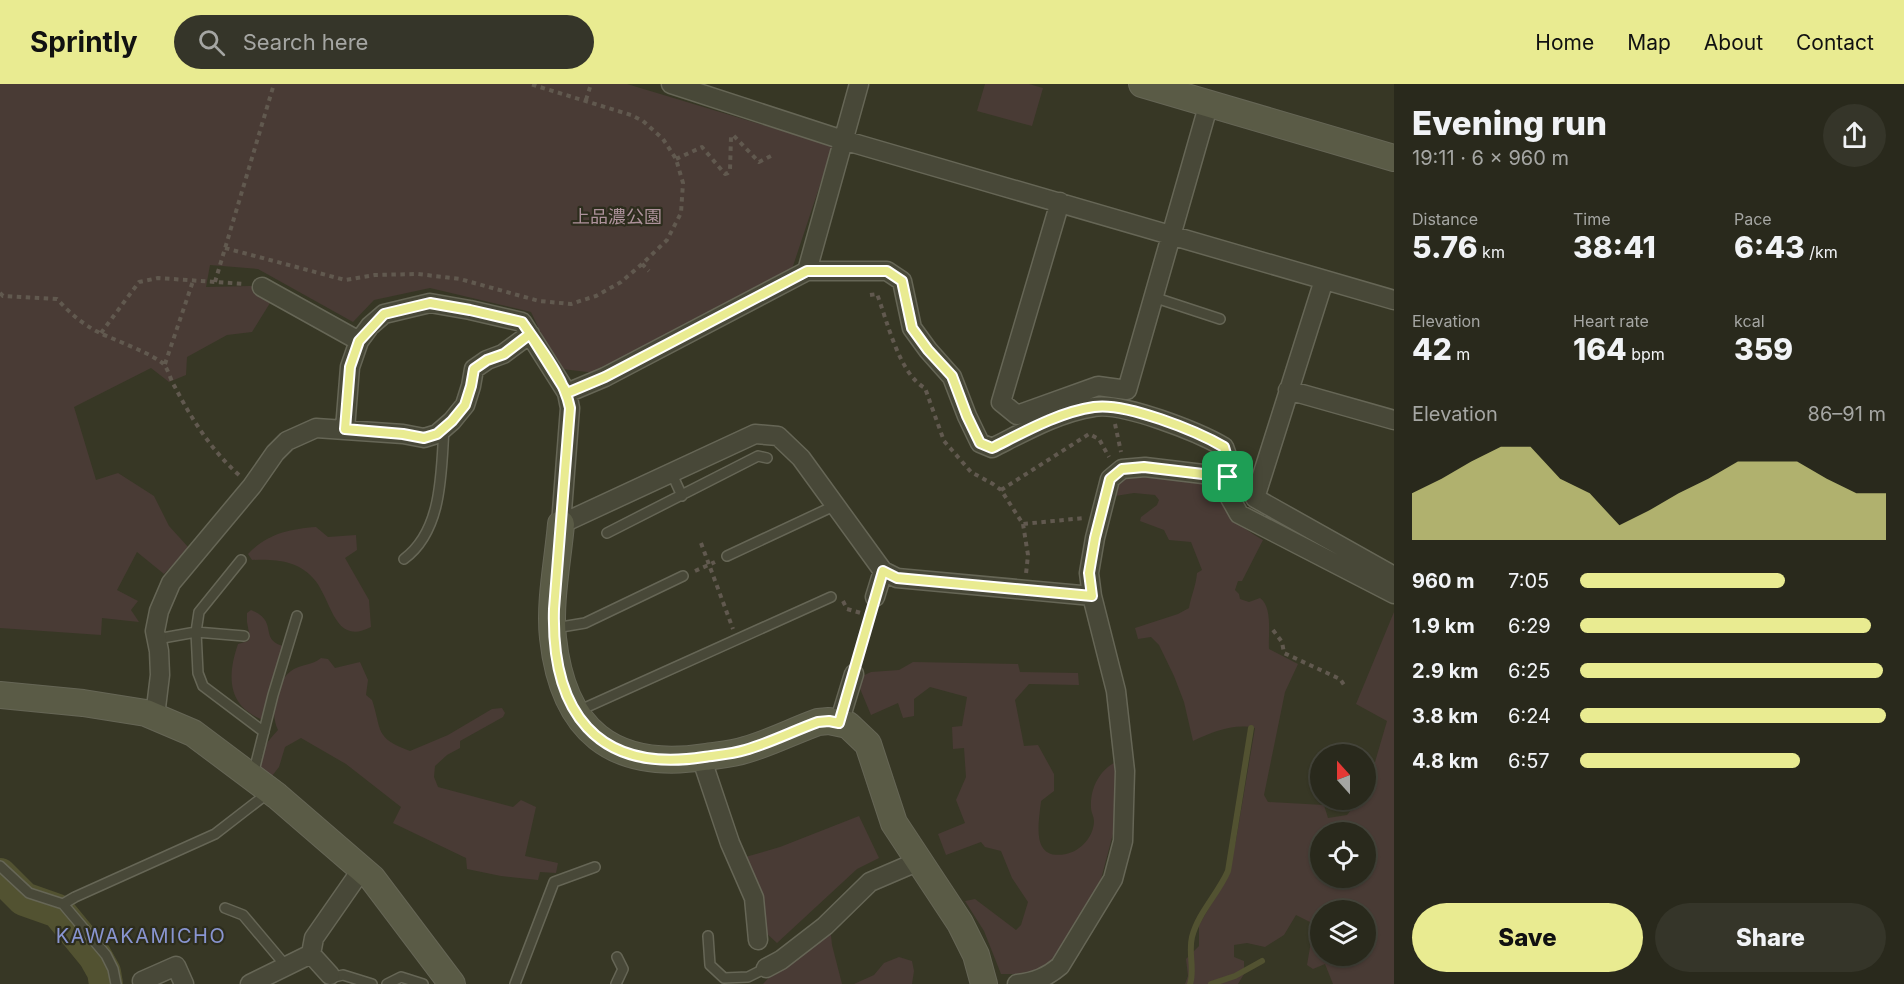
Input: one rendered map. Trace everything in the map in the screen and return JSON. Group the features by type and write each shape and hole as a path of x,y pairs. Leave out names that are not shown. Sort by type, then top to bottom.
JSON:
{"street":[{"path":"671,84 843,140 1394,300"},
{"path":"807,271 859,84"},
{"path":"1142,84 1394,158"},
{"path":"1060,202 1001,402 1017,415 1098,386 1127,390 1209,104"},
{"path":"567,393 605,377 807,271 887,271 902,281 912,328 952,376 980,443 992,448 1064,415 1094,407 1115,406 1208,437 1224,447 1228,461 1230,498 1239,514 1392,585"},
{"path":"1250,520 1288,390 1324,280"},
{"path":"262,287 359,341"},
{"path":"345,429 350,367 359,341 384,314 430,303 522,322 567,393 570,408 553,637 560,675 580,720 600,740 623,753 655,760 701,758 744,751 818,722 829,721 848,725 868,744 894,823 960,923 976,955 984,984"},
{"path":"155,716 160,675 155,631 159,611 171,583 252,486 275,453 287,441 316,428 403,434 424,438 437,434 465,405 474,369 487,360 504,354 530,334"},
{"path":"1288,390 1394,420"},
{"path":"561,524 755,434 778,436 801,458 883,571 897,578 1092,596"},
{"path":"1017,984 1028,983 1047,976 1060,966 1113,879 1123,841 1125,771 1116,691 1092,596 1089,573 1110,479 1122,469 1144,467 1228,477"},
{"path":"1255,498 1392,585"},
{"path":"875,597 883,571"},
{"path":"839,723 854,674"},
{"path":"0,695 82,703 155,716 193,733 261,784 372,878 446,983"},
{"path":"701,758 730,843 754,898 758,940"},
{"path":"747,923 773,964 825,926 870,882 919,861"},
{"path":"311,954 315,938 362,869"},
{"path":"250,984 311,954"},
{"path":"311,954 330,975"},
{"path":"142,981 176,966 184,984"}],"lane":[{"path":"1154,297 1220,319"},
{"path":"404,559 415,550 431,519 437,501 444,428"},
{"path":"607,533 758,456 767,458"},
{"path":"670,472 682,496"},
{"path":"727,556 836,506"},
{"path":"241,560 199,612 196,632 198,673 203,686 264,732"},
{"path":"553,628 585,623 683,576"},
{"path":"576,712 831,597"},
{"path":"63,904 215,834 261,784 264,732 297,616"},
{"path":"157,639 196,632 244,636"},
{"path":"0,866 29,893 63,904 106,955 113,969 116,984"},
{"path":"515,984 554,882 595,867"},
{"path":"225,908 243,915 286,966"},
{"path":"708,936 710,965 724,978 748,977 773,964"},
{"path":"616,984 623,969 617,957"},
{"path":"330,975 334,977 343,975 372,984"},
{"path":"387,984 401,977 423,984"}],"path":[{"path":"215,282 274,84"},
{"path":"225,248 345,280 375,275 418,274 460,279 538,301 571,304 596,296 621,282 667,240 681,213 683,183 675,159 663,139 643,121 586,100 530,84"},
{"path":"586,100 591,84"},
{"path":"675,159 702,147 725,174 728,173 733,135 759,162 773,155"},
{"path":"642,264 649,271"},
{"path":"101,333 139,282 159,278 236,284"},
{"path":"165,364 193,281"},
{"path":"0,292 3,296 57,298 74,317 101,333 130,345 165,364 175,388 203,434 229,466 252,486"},
{"path":"1001,490 1089,434 1099,439 1110,458"},
{"path":"1023,525 1028,555 1024,589"},
{"path":"701,543 737,639"},
{"path":"683,576 727,556"},
{"path":"831,597 839,592 847,609 870,615"},
{"path":"854,674 875,597"},
{"path":"1273,630 1282,642 1284,652 1340,679 1344,685"}],"green space":[{"name":"上品濃公園","path":"0,84 627,84 833,146 791,272 596,373 562,369 531,312 430,288 374,300 353,322 258,269 210,265 206,287 251,286 267,293 270,303 252,332 227,335 187,357 186,375 169,382 151,368 74,407 96,480 118,473 154,496 169,526 189,548 164,574 137,552 117,590 138,601 131,610 139,622 102,618 101,635 0,628"},
{"path":"985,84 1029,84 1043,88 1032,126 977,111"},
{"path":"1137,474 1224,482 1228,504 1234,518 1263,540 1235,590 1240,599 1249,602 1260,598 1264,602 1269,622 1269,649 1298,664 1285,692 1264,795 1268,802 1310,804 1310,810 1326,810 1328,818 1347,815 1351,810 1376,810 1376,759 1387,721 1356,704 1394,612 1394,984 1333,984 1326,966 1376,966 1376,900 1310,900 1310,922 1296,915 1284,935 1265,947 1247,943 1234,945 1234,957 1244,961 1244,974 1238,984 1185,984 1188,976 1186,959 1199,946 1199,925 1226,879 1236,840 1255,728 1231,728 1193,741 1184,702 1159,645 1151,637 1138,639 1135,628 1178,614 1189,608 1197,573 1202,570 1191,542 1169,540 1164,530 1140,521 1141,517 1157,505 1159,500 1155,495 1134,493 1115,496 1117,483"},
{"path":"316,527 328,537 356,535 357,550 345,558 369,600 371,627 349,631 341,626 313,578 300,567 285,562 252,560 248,554 271,537 297,529"},
{"path":"251,610 265,620 273,640 287,647 263,720 242,707 233,689 234,656 238,644 250,638 247,613"},
{"path":"321,658 328,659 335,668 360,662 368,680 366,695 372,700 381,732 390,742 410,751 448,735 492,709 502,708 505,713 503,717 460,741 460,748 447,755 435,766 434,777 438,787 513,807 521,800 536,807 525,856 558,863 556,873 540,872 538,880 467,869 466,858 393,823 401,807 346,764 301,738 285,747 279,767 272,776 260,772 261,755 266,744 278,730 275,723 274,705 283,680 294,669"},
{"path":"913,662 1018,664 1020,672 1078,673 1079,685 1029,684 1015,700 1024,746 1038,745 1054,774 1054,791 1041,801 1039,819 1039,838 1047,852 1055,855 1066,854 1077,850 1086,842 1093,827 1091,801 1094,787 1100,775 1116,762 1119,811 1099,887 1058,958 1044,967 1025,974 1001,974 984,931 965,901 975,899 1016,930 1021,925 1028,902 1012,878 1001,851 985,847 981,842 946,855 938,834 965,823 956,800 966,777 964,748 953,749 952,727 962,726 967,697 930,687 914,699 914,716 903,718 898,703 871,715 856,679 871,672 899,670"},
{"path":"859,816 879,858 857,869 777,943 765,932 742,858 780,847"},
{"path":"830,926 832,945 842,984 763,984 782,963"},
{"path":"1310,947 1310,966 1320,966 1313,969 1307,965"},
{"path":"899,957 912,961 914,971 912,984 854,984 874,975 884,963"}],"waterway":[{"path":"1190,984 1191,943 1195,928 1228,871 1251,728"},
{"path":"0,875 24,899 58,911 95,956 104,972 106,984"},
{"path":"1211,984 1235,976 1262,961"}],"district":[{"name":"KAWAKAMICHO","path":"141,936"}],"route":[{"path":"1228,477 1144,467 1122,469 1110,479 1089,573 1092,596 897,578 883,571 839,723 818,722 744,751 688,759 655,760 623,753 600,740 580,720 570,702 560,675 553,637 554,609 570,408 567,393 530,334 522,322 430,303 384,314 370,326 359,341 350,367 345,429 424,438 437,434 465,405 474,369 487,360 504,354 530,334 567,393 605,377 807,271 887,271 902,281 912,328 952,376 980,443 992,448 1064,415 1094,407 1115,406 1208,437 1224,447 1228,461 1228,477"}]}
